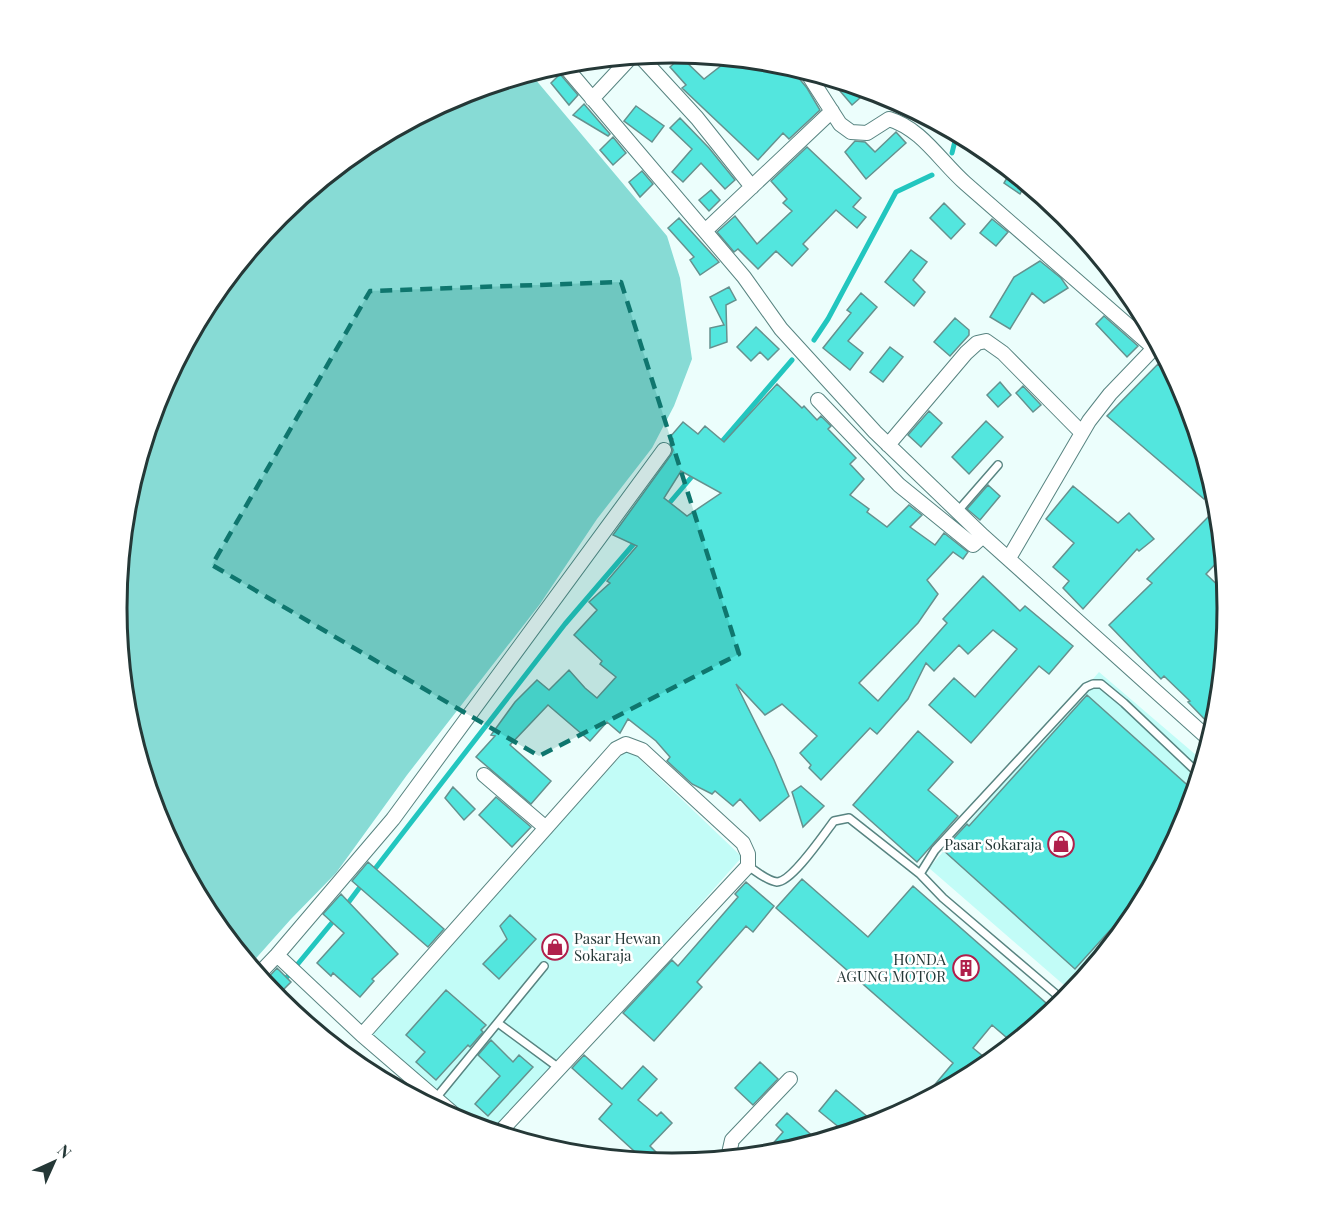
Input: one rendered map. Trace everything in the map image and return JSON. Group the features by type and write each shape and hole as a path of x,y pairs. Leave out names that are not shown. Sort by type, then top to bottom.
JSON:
{"street":[{"path":"647,64 697,118 752,187"},
{"path":"592,99 623,65"},
{"path":"571,72 744,277 781,328 888,445 982,536 1202,733"},
{"path":"813,82 840,124 851,132 867,133 889,119 904,123 925,141 962,180 1144,335"},
{"path":"705,231 832,111"},
{"path":"888,445 966,353 978,343 986,341 1003,354 1082,433"},
{"path":"1009,558 1082,433 1110,394 1152,350"},
{"path":"818,400 899,484 942,521 973,545 982,536"},
{"path":"264,969 393,819 664,450"},
{"path":"362,1035 616,749 626,744 642,750 743,843 748,854 748,866 505,1126"},
{"path":"484,775 546,828"},
{"path":"277,955 362,1035 439,1101"},
{"path":"730,1149 732,1140 790,1079"}],"lane":[{"path":"957,512 998,465"},
{"path":"920,874 935,850 1086,687 1101,684 1192,768"},
{"path":"748,866 773,881 780,882 792,874 834,821 849,818 920,874 943,898 1055,995"},
{"path":"436,1098 544,966"},
{"path":"498,1023 559,1068"}],"highlighted area":[{"path":"621,282 739,654 539,756 212,565 370,291"}],"shaded area":[{"path":"536,81 667,236 680,278 692,359 674,406 652,448 597,519 540,604 407,775 336,873 255,959 219,911 200,880 168,817 156,783 137,714 128,644 128,572 137,502 146,467 168,399 200,335 240,276 287,223 340,176 399,136 463,104"},
{"name":"Pasar Sokaraja","path":"1099,672 1196,755 1176,817 1144,880 1104,940 1064,985 929,868"},
{"name":"Pasar Hewan Sokaraja","path":"628,748 742,857 504,1126 463,1112 436,1099 365,1038"}],"building":[{"path":"674,63 688,63 704,79 721,66 778,73 799,78 820,110 789,139 783,133 758,160 682,88 686,85 670,67"},
{"path":"560,74 578,95 569,105 551,83"},
{"path":"839,90 861,97 852,105"},
{"path":"584,104 610,134 608,136 573,115"},
{"path":"636,106 664,126 652,142 624,121"},
{"path":"680,118 735,180 725,189 701,163 683,182 672,172 692,149 670,128"},
{"path":"896,132 906,143 866,179 845,152 855,141 865,142 875,152"},
{"path":"613,137 626,153 613,165 600,150"},
{"path":"807,147 861,198 853,207 866,217 857,228 836,210 803,244 808,249 792,266 776,251 758,269 738,249 734,252 717,232 735,216 757,244 792,211 783,203 787,199 771,181"},
{"path":"642,171 653,184 640,197 629,182"},
{"path":"1007,178 1022,191 1020,194 1004,183"},
{"path":"711,190 720,200 709,211 699,200"},
{"path":"944,203 965,224 951,239 930,218"},
{"path":"679,218 719,262 700,275 690,260 694,257 668,228"},
{"path":"992,219 1008,232 996,246 980,233"},
{"path":"911,250 927,262 913,280 925,292 914,306 885,282"},
{"path":"1040,261 1061,278 1068,288 1044,303 1032,293 1010,329 990,317 1014,277"},
{"path":"729,287 736,300 726,305 727,342 710,348 710,328 724,325 710,297"},
{"path":"861,293 877,307 848,341 863,353 850,370 823,348 851,313 847,310"},
{"path":"1104,316 1138,346 1127,357 1096,324"},
{"path":"955,318 969,330 969,335 950,356 934,342"},
{"path":"756,327 779,349 768,360 760,352 751,361 737,347"},
{"path":"890,347 903,357 883,382 870,372"},
{"path":"1158,364 1176,399 1206,498 1204,499 1107,416"},
{"path":"1000,382 1011,395 998,407 987,395"},
{"path":"777,384 817,420 821,416 831,426 828,429 856,458 850,464 864,479 850,495 869,509 867,512 887,527 909,505 922,515 910,527 935,545 944,533 968,552 963,559 953,552 927,580 938,594 918,623 859,683 878,701 947,623 943,619 983,576 1020,611 1025,606 1073,646 1049,674 1039,666 971,743 929,705 954,678 975,697 1017,649 993,630 968,654 959,645 934,671 926,663 908,699 877,734 870,728 821,780 809,768 811,765 800,753 817,736 782,704 765,715 736,684 774,760 789,796 760,821 740,799 733,806 715,791 712,794 692,784 667,761 670,757 656,741 628,719 620,733 607,722 590,741 548,705 510,745 551,781 531,804 476,757 495,736 491,735 515,702 537,680 549,690 569,670 597,698 616,677 600,664 602,661 574,635 597,610 589,602 610,583 607,581 637,546 613,535 671,455 673,450 670,444 673,439 670,437 683,422 698,434 705,426 724,442","holes":["681,471 721,493 687,516 664,498"]},
{"path":"1023,386 1041,405 1033,412 1016,393"},
{"path":"929,411 942,423 921,447 908,435"},
{"path":"986,421 1003,437 969,474 952,457"},
{"path":"988,485 1000,496 980,520 967,509"},
{"path":"1073,486 1118,523 1129,513 1154,539 1139,551 1137,549 1083,609 1063,588 1069,581 1053,567 1074,543 1046,519"},
{"path":"1209,516 1215,564 1206,574 1216,584 1217,608 1216,644 1205,720 1188,702 1190,701 1164,676 1161,679 1109,625 1152,583 1147,579"},
{"name":"Pasar Sokaraja","path":"1087,695 1187,785 1176,817 1144,880 1115,924 1075,969 943,850 967,824 969,826"},
{"path":"918,731 953,762 928,790 958,816 917,862 853,805"},
{"path":"801,786 824,806 803,827 792,792"},
{"path":"453,787 475,809 464,820 445,798"},
{"path":"496,797 531,827 512,847 479,815"},
{"path":"368,862 444,929 428,947 352,881"},
{"path":"802,879 868,937 913,886 1046,1003 1007,1038 992,1025 973,1048 982,1056 934,1085 953,1063 776,908"},
{"path":"746,882 774,906 753,932 746,926 697,982 702,987 654,1041 623,1013 672,960 678,966 738,897 735,894"},
{"path":"341,894 398,954 372,979 374,981 360,997 333,973 331,976 317,963 344,933 323,914"},
{"path":"510,915 536,939 499,979 483,964 507,939 500,926"},
{"path":"277,968 291,982 284,989 270,975"},
{"path":"446,990 486,1025 470,1047 468,1045 436,1080 416,1062 425,1052 406,1035"},
{"path":"491,1040 513,1062 519,1055 533,1067 488,1116 475,1104 500,1076 478,1055"},
{"path":"584,1055 622,1089 643,1066 657,1079 638,1100 657,1116 661,1112 672,1123 650,1146 657,1153 635,1152 599,1119 612,1104 572,1068"},
{"path":"760,1062 778,1079 753,1105 735,1088"},
{"path":"836,1090 867,1117 838,1127 819,1111"},
{"path":"787,1113 811,1135 773,1144 783,1132 776,1125"}],"waterway":[{"path":"952,153 955,142"},
{"path":"814,340 828,319 896,192 932,175"},
{"path":"719,445 792,360"},
{"path":"666,507 695,473"},
{"path":"371,874 565,624 638,539"},
{"path":"345,907 363,883"},
{"path":"280,986 335,919"}],"place":[{"name":"Pasar Sokaraja","path":"1061,844"},
{"name":"Pasar Hewan Sokaraja","path":"555,947"},
{"name":"HONDA AGUNG MOTOR","path":"966,968"}]}
